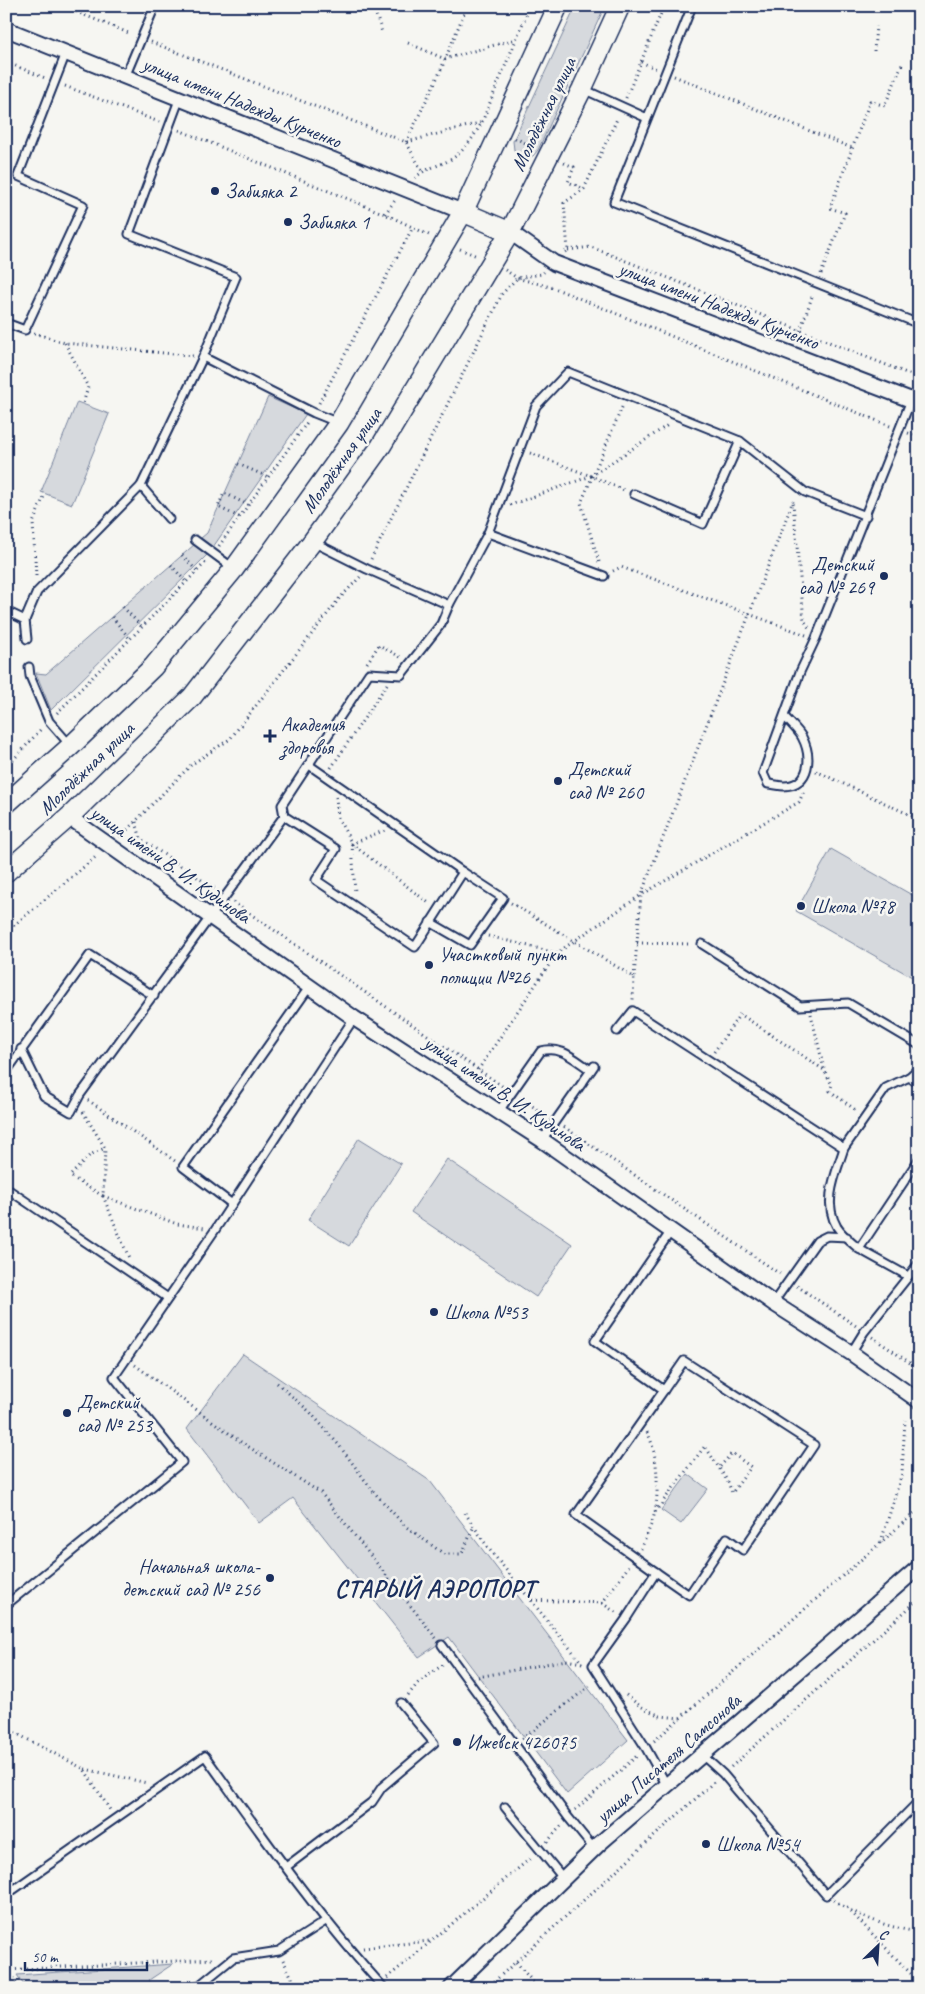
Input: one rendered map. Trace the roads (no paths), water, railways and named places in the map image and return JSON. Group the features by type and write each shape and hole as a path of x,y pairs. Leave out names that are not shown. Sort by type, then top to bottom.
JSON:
{"main road":[{"name":"Молодёжная улица","path":"9,797 71,746 153,666 234,569 339,423 446,244 463,212 558,6"},
{"name":"Молодёжная улица","path":"6,872 69,817 192,697 312,542 381,446 510,232 582,89 620,6"},
{"path":"463,212 510,232"}],"street":[{"name":"улица имени Надежды Курченко","path":"6,29 179,100 463,212"},
{"name":"улица имени Надежды Курченко","path":"510,232 554,263 915,402"},
{"name":"улица имени В. И. Кудинова","path":"69,817 354,1018 542,1140 773,1303 851,1353 919,1401"},
{"name":"улица Писателя Самсонова","path":"451,1988 563,1878 666,1784 919,1567"}],"lane":[{"path":"124,76 155,6"},
{"path":"692,6 614,202 919,324"},
{"path":"6,323 25,330 83,206 18,176 66,53"},
{"path":"582,89 647,118"},
{"path":"27,639 25,620 37,592 141,486 203,358 236,278 129,234 179,100"},
{"path":"203,358 314,413 339,423"},
{"path":"21,1049 44,1096 72,1112 78,1098 284,816 282,805 369,673 401,676 441,624 449,605 488,533 536,406 568,372 740,441 805,492 866,516"},
{"path":"784,716 802,736 808,751 809,763 807,770 800,780 783,786 768,784 763,773 800,672 866,516 898,429 915,402"},
{"path":"634,494 704,524 740,441"},
{"path":"141,486 169,519"},
{"path":"488,533 604,576"},
{"path":"195,540 234,569"},
{"path":"312,542 367,569 449,605"},
{"path":"6,611 25,620"},
{"path":"29,667 30,676 49,721 71,746"},
{"path":"309,765 503,898 470,945 430,922"},
{"path":"284,816 336,849 316,880 415,947 463,872"},
{"path":"702,944 800,1006 848,1003 919,1045"},
{"path":"6,1072 90,954 154,996"},
{"path":"232,1204 183,1167 310,986"},
{"path":"617,1031 633,1010 844,1148"},
{"path":"6,1605 182,1462 114,1377 215,1230 354,1018"},
{"path":"499,1111 541,1051 549,1049 560,1050 592,1068 542,1140"},
{"path":"908,1276 859,1250 838,1228 830,1208 831,1189 844,1148 886,1088 909,1078 919,1068"},
{"path":"909,1078 919,1084"},
{"path":"859,1250 919,1159"},
{"path":"6,1188 168,1298"},
{"path":"664,1390 595,1341 671,1230"},
{"path":"773,1303 817,1241 827,1236 847,1237"},
{"path":"851,1353 864,1332 919,1262"},
{"path":"684,1362 814,1445 743,1550 727,1538 689,1595 576,1515 664,1390 684,1362"},
{"path":"656,1572 626,1619 593,1665 646,1748 666,1784"},
{"path":"442,1646 568,1817 594,1849"},
{"path":"286,1867 372,1802 382,1787 434,1743 401,1703"},
{"path":"701,1754 723,1774 826,1895 919,1801"},
{"path":"6,1881 13,1890 204,1756 350,1950 384,1988"},
{"path":"505,1807 563,1878"},
{"path":"196,1988 233,1958 279,1951 327,1920"}],"place":[{"name":"Забияка 2","path":"215,191"},
{"name":"Забияка 1","path":"288,222"},
{"name":"Детский сад № 269","path":"884,576"},
{"name":"Академия здоровья","path":"270,736"},
{"name":"Детский сад № 260","path":"558,781"},
{"name":"Школа №78","path":"801,906"},
{"name":"Участковый пункт полиции №26","path":"429,965"},
{"name":"Школа №53","path":"434,1312"},
{"name":"Детский сад № 253","path":"67,1413"},
{"name":"Начальная школа- детский сад № 256","path":"270,1578"},
{"name":"Ижевск 426075","path":"457,1742"},
{"name":"Школа №54","path":"706,1844"}],"district":[{"name":"СТАРЫЙ АЭРОПОРТ","path":"435,1588"}]}
